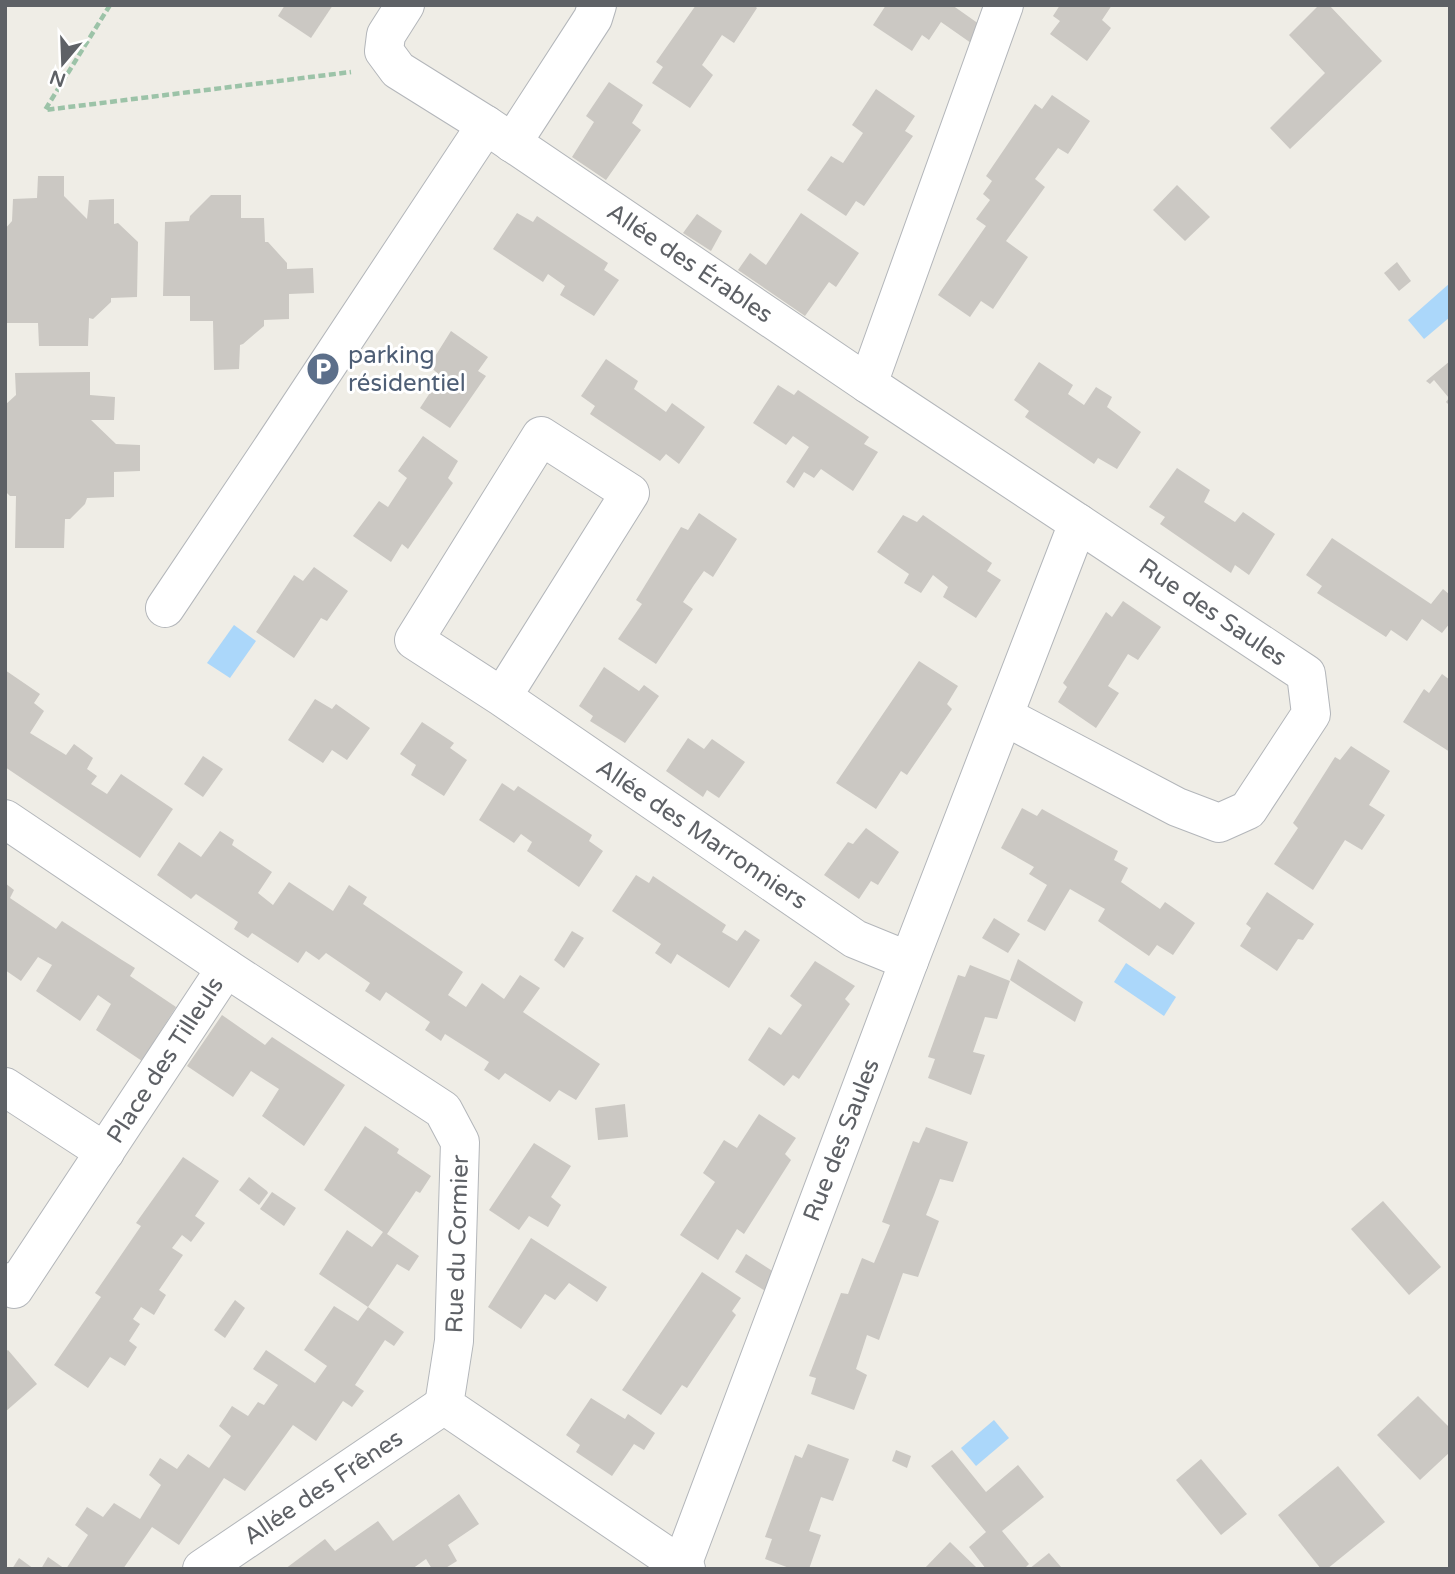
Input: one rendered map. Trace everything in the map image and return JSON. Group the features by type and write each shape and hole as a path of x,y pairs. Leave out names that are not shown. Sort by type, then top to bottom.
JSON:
{"street":[{"path":"398,70 384,51 386,35 405,5"},
{"path":"165,608 274,447 499,134 593,18 597,5"},
{"path":"868,384 1004,5"},
{"name":"Allée des Érables","path":"398,70 499,134 868,384"},
{"name":"Rue des Saules","path":"868,384 1306,674 1311,714 1248,810 1219,823 1177,807 1004,716"},
{"name":"Allée des Marronniers","path":"502,697 630,493 541,436 414,640 502,697 855,939 909,961"},
{"name":"Rue des Saules","path":"684,1567 909,961 1078,523"},
{"name":"Rue du Cormier","path":"5,819 443,1110 460,1142 454,1341 444,1405"},
{"name":"Place des Tilleuls","path":"5,1282 14,1289 226,968"},
{"name":"Place des Tilleuls","path":"5,1087 105,1152"},
{"path":"444,1405 684,1567"},
{"name":"Allée des Frênes","path":"202,1569 444,1405"}],"path":[{"path":"110,5 44,110 352,72 398,70"}],"water":[{"path":"1450,283 1450,317 1424,339 1408,320"},
{"path":"234,625 256,641 230,678 207,663"},
{"path":"1126,963 1176,997 1164,1016 1114,982"},
{"path":"994,1420 1009,1438 976,1466 961,1448"}],"building":[{"path":"285,5 333,5 311,38 278,16"},
{"path":"696,5 754,5 757,8 734,43 722,35 702,65 713,75 690,108 652,83 663,67 656,62"},
{"path":"886,5 952,5 979,24 971,43 941,22 929,40 922,35 912,51 873,25"},
{"path":"1060,5 1112,5 1102,20 1111,28 1087,61 1050,34 1060,21 1053,16"},
{"path":"1319,5 1329,5 1382,61 1290,149 1270,128 1325,73 1289,35"},
{"path":"609,82 643,105 632,123 641,130 606,180 572,157 594,122 586,116"},
{"path":"876,89 915,116 905,131 913,136 864,206 856,201 846,216 807,190 831,156 843,163 863,133 852,125"},
{"path":"1052,95 1090,121 1068,154 1058,148 1035,179 1045,187 1006,241 1028,257 993,309 981,301 970,317 938,295 986,226 976,219 990,200 983,194 992,181 986,176 1035,104 1042,109"},
{"path":"38,176 64,176 64,196 87,219 89,200 114,199 114,224 118,223 138,242 137,297 111,298 111,302 93,319 89,318 88,346 39,346 38,323 5,323 5,229 12,221 13,199 37,198"},
{"path":"1177,185 1210,217 1185,241 1153,210"},
{"path":"211,195 241,195 241,218 264,218 265,242 287,263 287,269 313,268 314,293 289,294 289,319 264,320 264,326 240,345 239,369 214,370 213,321 190,321 190,296 163,296 165,222 189,221 190,216"},
{"path":"517,213 533,222 537,216 608,263 604,270 619,280 594,316 560,295 565,286 548,274 543,282 493,249"},
{"path":"801,213 859,253 836,287 829,282 805,316 738,270 750,253 766,265"},
{"path":"697,214 722,231 711,251 683,233"},
{"path":"1397,262 1411,281 1399,291 1384,273"},
{"path":"451,331 488,357 478,371 486,376 450,428 420,408 441,376 429,366"},
{"path":"606,359 638,381 634,389 666,412 672,403 705,427 679,464 666,454 660,461 590,414 595,406 581,396"},
{"path":"1450,361 1450,406 1446,402 1449,398 1434,380 1430,384 1426,381"},
{"path":"1039,362 1073,385 1068,394 1084,405 1096,387 1112,397 1107,407 1141,432 1117,469 1098,458 1094,464 1025,417 1029,411 1014,400"},
{"path":"90,372 90,395 115,397 114,420 91,420 116,444 140,445 140,471 114,472 114,497 87,498 85,504 70,519 65,519 64,548 15,548 16,496 10,496 5,491 5,405 16,395 15,373"},
{"path":"778,385 794,395 798,390 869,437 864,444 878,452 853,491 821,469 814,478 804,472 794,488 786,482 809,447 793,436 786,445 753,423"},
{"path":"423,436 458,461 448,478 453,483 408,549 402,544 391,562 353,536 379,501 388,507 407,478 398,471"},
{"path":"1177,468 1210,490 1204,502 1235,522 1243,512 1275,534 1249,575 1235,565 1231,573 1160,524 1165,517 1149,507"},
{"path":"699,513 737,539 713,577 704,571 694,585 683,602 693,609 656,664 618,639 642,604 636,600 681,527 688,530"},
{"path":"903,515 917,522 923,515 992,563 987,571 1001,580 976,618 943,597 948,587 933,575 921,593 904,583 909,574 877,552"},
{"path":"1332,538 1431,604 1443,589 1450,595 1450,623 1442,633 1422,619 1407,641 1391,630 1386,637 1317,593 1322,586 1306,575"},
{"path":"314,567 348,591 327,621 321,618 294,658 256,632 294,575 303,581"},
{"path":"1123,601 1161,627 1138,660 1128,654 1108,686 1119,693 1096,728 1058,702 1067,687 1063,683 1106,612 1112,617"},
{"path":"919,661 958,686 947,704 952,709 907,775 901,771 876,809 836,783"},
{"path":"604,667 639,691 644,685 659,696 625,743 590,721 593,716 579,706"},
{"path":"5,670 40,694 34,703 44,711 30,733 66,755 74,744 93,758 87,769 97,776 91,784 107,794 121,774 173,809 140,858 5,767"},
{"path":"1442,674 1450,680 1450,752 1403,722 1424,689 1429,693"},
{"path":"315,699 332,709 336,704 370,728 347,760 332,750 323,763 288,740"},
{"path":"422,722 454,743 450,748 467,760 444,796 411,775 416,765 400,754"},
{"path":"688,738 704,749 712,739 745,762 719,798 707,790 703,797 666,771"},
{"path":"1351,746 1390,771 1369,805 1385,815 1362,850 1345,840 1313,890 1274,864 1298,828 1293,823 1335,757 1340,760"},
{"path":"203,756 223,769 203,797 184,784"},
{"path":"502,783 514,791 518,786 592,835 589,841 603,851 579,887 527,851 532,842 521,834 514,843 479,820"},
{"path":"1022,808 1037,816 1042,809 1118,851 1114,860 1128,868 1121,882 1160,909 1165,902 1195,923 1173,955 1157,945 1149,956 1098,921 1105,909 1070,889 1045,931 1027,921 1047,885 1029,874 1034,867 1001,848"},
{"path":"866,828 899,852 878,885 871,881 859,899 824,875 848,842 853,844"},
{"path":"220,831 234,840 232,845 272,872 258,893 273,905 289,882 333,911 349,885 367,897 363,904 463,972 448,995 466,1007 482,983 504,999 520,975 540,988 523,1012 600,1064 576,1100 559,1090 550,1102 505,1073 499,1080 484,1070 489,1062 445,1034 441,1041 425,1030 430,1022 386,992 380,1001 365,991 370,983 326,953 319,960 306,951 298,963 252,933 248,938 234,929 238,922 196,894 191,899 157,875 179,842 201,857"},
{"path":"636,875 649,883 653,876 726,925 722,932 737,941 745,930 760,940 729,988 677,954 671,964 655,953 661,944 612,911"},
{"path":"5,883 14,890 10,898 56,929 62,921 135,968 130,976 176,1007 142,1061 96,1030 111,1004 98,995 80,1021 36,991 52,965 38,957 21,981 5,970"},
{"path":"1267,892 1314,924 1303,940 1298,939 1277,971 1240,946 1251,928 1246,924"},
{"path":"994,918 1020,934 1008,953 982,938"},
{"path":"572,931 584,938 564,968 554,960"},
{"path":"1018,959 1083,1002 1075,1022 1010,980"},
{"path":"815,961 855,986 845,999 850,1004 799,1079 793,1075 784,1086 748,1060 769,1027 781,1035 802,1005 790,996"},
{"path":"970,965 1010,981 997,1019 985,1017 973,1052 985,1055 971,1095 928,1078 935,1059 928,1057 958,975 965,977"},
{"path":"222,1015 265,1045 272,1037 345,1085 304,1146 262,1116 279,1089 251,1071 233,1097 187,1066"},
{"path":"625,1104 628,1137 598,1140 595,1108"},
{"path":"759,1114 796,1138 785,1154 791,1160 744,1234 737,1229 718,1260 680,1235 715,1182 703,1173 724,1140 737,1148"},
{"path":"365,1126 399,1149 397,1153 431,1176 420,1193 416,1191 387,1234 419,1256 409,1271 397,1264 368,1307 319,1274 347,1230 372,1247 383,1232 324,1190"},
{"path":"926,1127 968,1142 953,1182 940,1179 926,1215 939,1221 918,1277 903,1273 879,1340 867,1335 856,1369 867,1375 854,1410 811,1394 816,1378 809,1376 841,1293 848,1294 862,1258 874,1263 890,1225 882,1222 913,1141 919,1143"},
{"path":"534,1143 571,1166 551,1197 561,1205 548,1227 529,1216 519,1230 489,1210"},
{"path":"183,1157 219,1181 195,1216 205,1223 191,1242 182,1235 172,1248 183,1255 159,1290 166,1295 154,1315 141,1307 133,1319 140,1324 129,1341 137,1347 125,1366 110,1357 88,1388 54,1365 101,1297 95,1293 141,1226 136,1223"},
{"path":"249,1177 268,1193 259,1205 239,1190"},
{"path":"272,1192 296,1208 284,1226 260,1209"},
{"path":"1383,1201 1441,1267 1409,1295 1351,1229"},
{"path":"531,1238 607,1287 597,1302 569,1283 555,1300 545,1294 521,1329 488,1307"},
{"path":"746,1254 774,1272 767,1292 735,1272"},
{"path":"702,1272 741,1298 732,1311 736,1315 687,1388 682,1385 661,1415 622,1390"},
{"path":"235,1300 245,1308 225,1338 214,1330"},
{"path":"334,1306 358,1321 368,1307 404,1332 394,1346 385,1340 355,1385 364,1391 352,1407 343,1401 316,1441 293,1425 245,1491 224,1478 179,1545 152,1527 123,1569 66,1569 88,1535 75,1525 87,1507 103,1517 114,1503 140,1519 161,1485 149,1475 160,1458 177,1469 188,1454 209,1468 231,1436 219,1426 232,1406 248,1416 258,1402 264,1405 278,1385 253,1369 266,1350 315,1383 327,1366 304,1350"},
{"path":"8,1350 37,1384 5,1412 5,1352"},
{"path":"1418,1396 1450,1428 1450,1452 1420,1480 1377,1435"},
{"path":"591,1398 625,1419 628,1414 655,1433 644,1450 634,1444 612,1476 576,1452 580,1445 566,1435"},
{"path":"808,1444 849,1459 833,1501 821,1497 809,1531 821,1535 809,1569 792,1569 765,1559 772,1539 765,1537 795,1455 802,1458"},
{"path":"896,1450 911,1456 907,1468 892,1461"},
{"path":"952,1450 986,1492 1018,1465 1044,1497 1002,1531 1029,1564 1024,1569 986,1569 969,1547 986,1532 931,1466"},
{"path":"1201,1459 1247,1514 1221,1535 1176,1480"},
{"path":"1338,1466 1385,1522 1327,1569 1321,1569 1278,1515"},
{"path":"459,1494 479,1524 448,1545 457,1561 444,1569 432,1569 426,1559 412,1569 285,1569 325,1539 335,1551 378,1521 393,1541"},
{"path":"950,1542 978,1569 924,1569"},
{"path":"1049,1553 1061,1567 1029,1569"},
{"path":"48,1557 65,1569 41,1569"},
{"path":"19,1558 34,1569 12,1569"}],"place":[{"name":"parking résidentiel","path":"323,369"}]}
